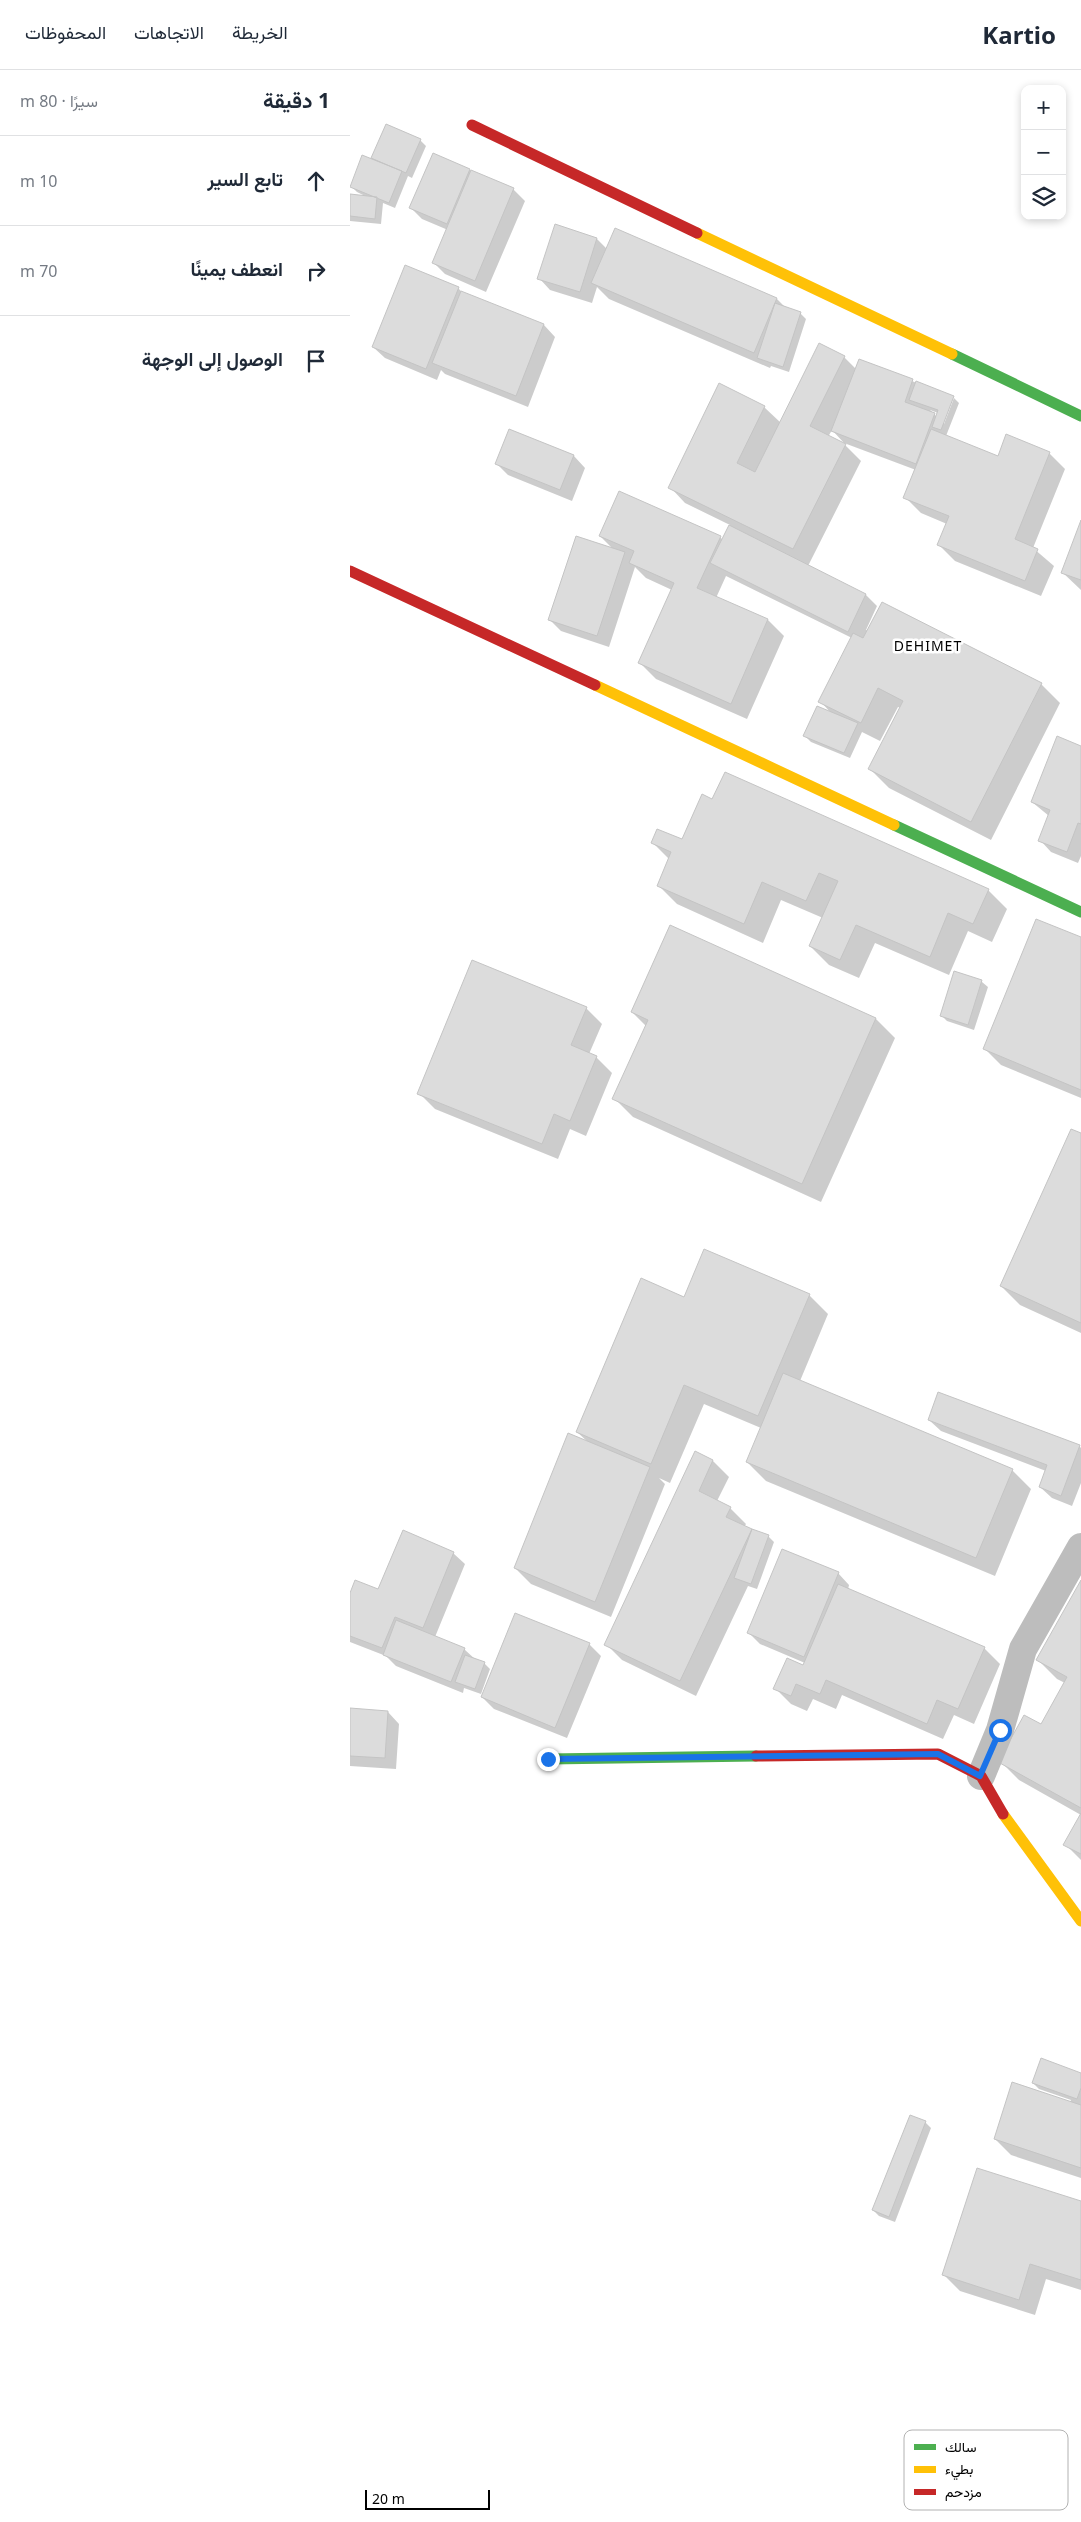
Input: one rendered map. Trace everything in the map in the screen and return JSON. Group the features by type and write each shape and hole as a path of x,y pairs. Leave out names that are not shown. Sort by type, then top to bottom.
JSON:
{"street":[{"path":"472,125 1081,416"},
{"path":"350,571 1081,912"},
{"path":"980,1776 1000,1730 1023,1649 1081,1547"},
{"path":"548,1759 938,1754 980,1776 1004,1816 1081,1921"}],"building":[{"path":"386,124 421,139 406,173 371,158"},
{"path":"433,153 470,169 447,224 409,208"},
{"path":"362,155 402,171 389,203 350,187"},
{"path":"471,170 514,188 475,281 432,263"},
{"path":"350,194 377,197 375,219 350,216"},
{"path":"555,224 597,238 580,292 537,279"},
{"path":"615,228 777,298 754,353 591,283"},
{"path":"405,265 459,287 426,369 372,347"},
{"path":"461,291 544,324 516,396 432,363"},
{"path":"775,303 801,312 783,367 757,358"},
{"path":"819,343 845,356 810,426 846,444 793,549 668,488 719,383 765,406 737,463 755,472"},
{"path":"859,359 913,379 905,402 935,413 916,464 831,431"},
{"path":"916,381 954,396 941,430 932,427 938,410 909,400"},
{"path":"509,429 574,455 560,490 495,464"},
{"path":"931,429 998,456 1006,434 1050,452 1015,539 1038,549 1025,581 937,545 949,516 903,498"},
{"path":"619,491 721,536 697,588 768,619 731,704 638,663 674,583 629,563 634,551 599,536"},
{"path":"1081,520 1081,580 1061,573"},
{"path":"729,525 866,594 848,632 710,563"},
{"path":"576,536 625,552 597,636 548,620"},
{"path":"882,602 1042,683 971,822 868,769 903,701 878,688 861,723 818,702 853,633 863,638"},
{"path":"817,706 858,723 844,753 803,736"},
{"path":"1057,736 1081,746 1081,824 1078,823 1067,852 1038,841 1050,810 1031,802"},
{"path":"725,772 989,889 973,924 948,913 930,957 856,925 840,960 809,946 838,881 819,873 806,901 762,882 744,924 657,886 671,852 651,843 657,829 682,839 702,794 712,799"},
{"path":"1036,919 1081,937 1081,1090 983,1049"},
{"path":"670,925 876,1018 802,1184 612,1099 648,1020 631,1012"},
{"path":"472,960 587,1007 571,1045 597,1056 570,1121 554,1114 542,1144 417,1094"},
{"path":"954,971 982,980 968,1025 940,1016"},
{"path":"1071,1129 1081,1133 1081,1323 1000,1286"},
{"path":"704,1249 810,1294 758,1416 684,1385 651,1464 576,1432 641,1278 684,1297"},
{"path":"783,1373 1013,1469 976,1558 746,1462"},
{"path":"938,1392 1080,1445 1061,1496 1039,1487 1047,1465 928,1420"},
{"path":"568,1433 650,1467 595,1602 514,1568"},
{"path":"695,1451 713,1460 699,1491 731,1507 726,1517 752,1529 680,1681 604,1645"},
{"path":"752,1529 769,1535 751,1584 734,1578"},
{"path":"403,1530 454,1552 423,1628 395,1617 382,1648 350,1636 350,1593 355,1580 378,1589"},
{"path":"782,1549 839,1572 804,1657 747,1633"},
{"path":"1081,1580 1081,1808 998,1762 1024,1715 1041,1724 1067,1677 1036,1660"},
{"path":"838,1584 985,1647 958,1709 937,1700 927,1724 826,1680 820,1694 796,1684 791,1696 773,1689 787,1658 803,1665"},
{"path":"515,1613 590,1643 555,1728 481,1697"},
{"path":"396,1620 465,1648 451,1682 383,1655"},
{"path":"465,1655 485,1662 475,1689 455,1682"},
{"path":"350,1708 388,1711 385,1758 350,1756"},
{"path":"1081,1813 1081,1854 1063,1845"},
{"path":"1041,2058 1081,2073 1081,2088 1077,2099 1032,2083"},
{"path":"1012,2082 1081,2105 1081,2168 994,2139"},
{"path":"910,2115 926,2121 889,2217 872,2210"},
{"path":"977,2168 1081,2201 1081,2280 1030,2264 1019,2300 942,2275"}],"traffic: fast":[{"path":"952,354 1081,416"},
{"path":"894,825 1081,912"},
{"path":"548,1759 756,1756"}],"traffic: slow":[{"path":"697,233 952,354"},
{"path":"595,685 894,825"},
{"path":"1003,1814 1081,1921"}],"traffic: jam":[{"path":"472,125 697,233"},
{"path":"350,571 595,685"},
{"path":"756,1756 938,1754 981,1776 1003,1814"}],"district":[{"name":"DEHIMET","path":"928,646"}],"route":[{"path":"548,1759 938,1754 980,1776 1000,1730"}]}
